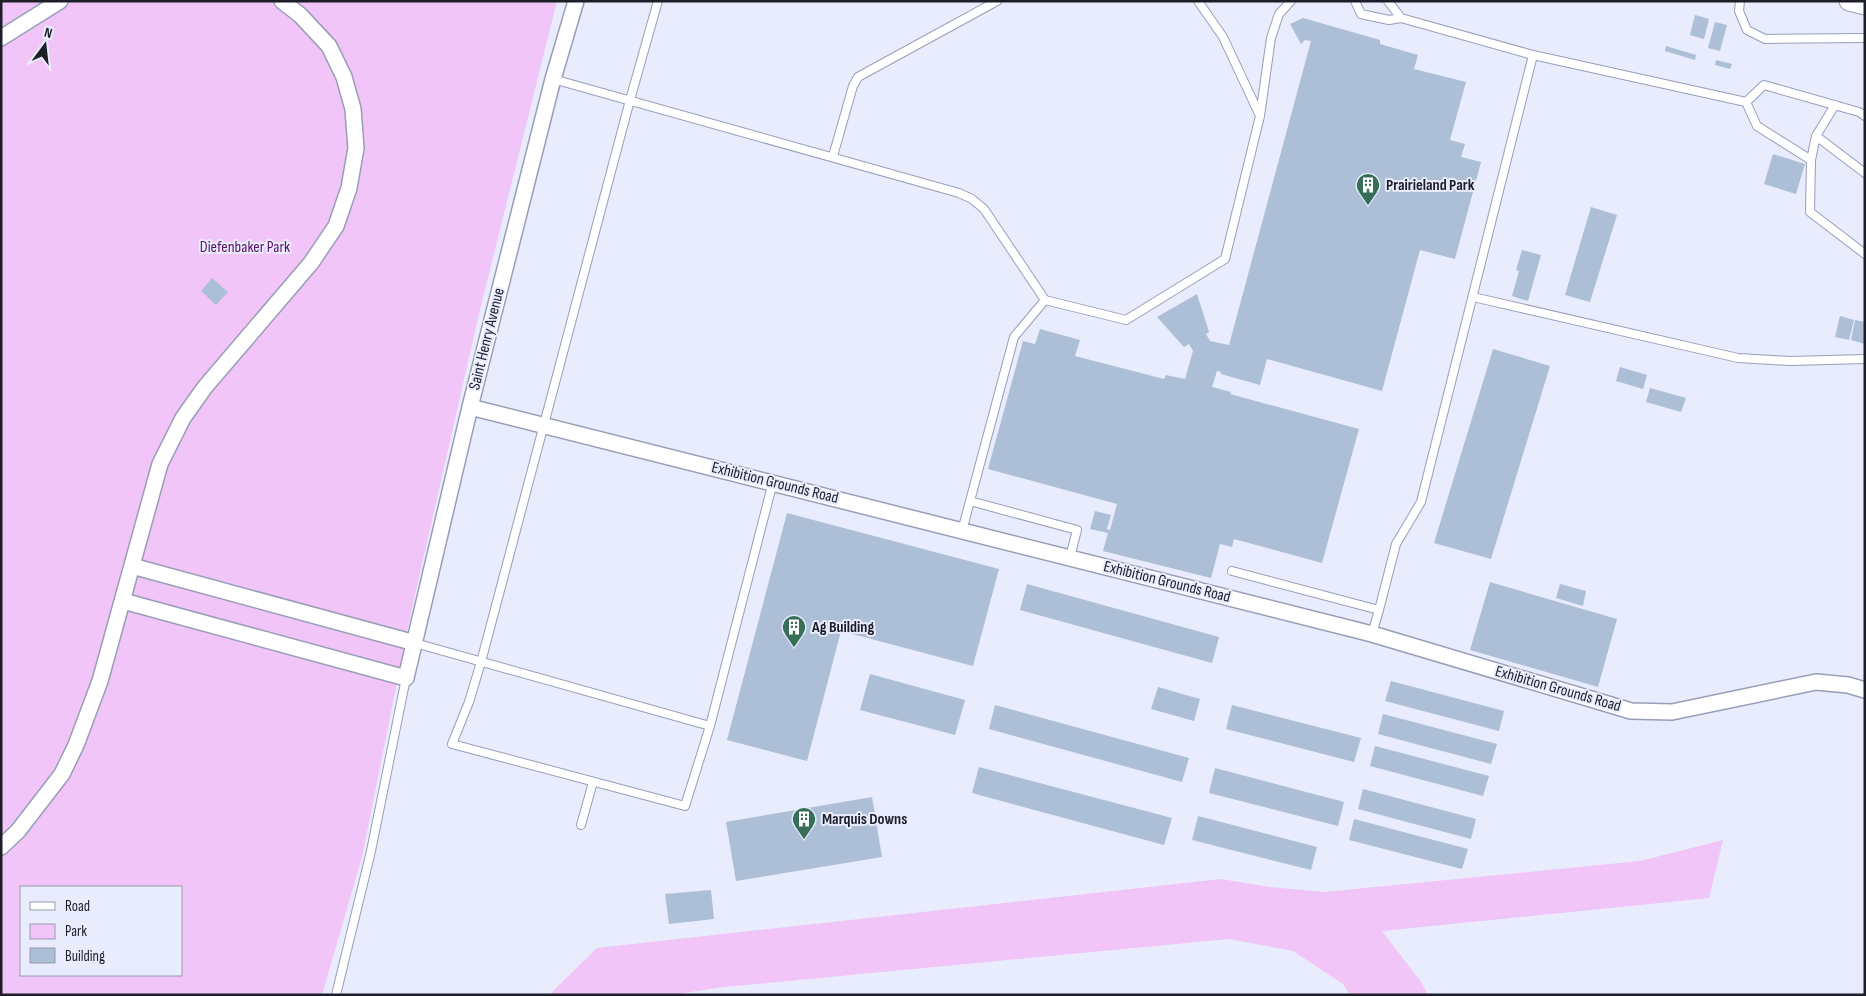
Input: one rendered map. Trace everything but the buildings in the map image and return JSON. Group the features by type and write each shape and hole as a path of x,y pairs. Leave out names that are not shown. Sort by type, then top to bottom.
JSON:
{"street":[{"path":"1,38 60,1"},
{"path":"1,847 18,831 62,774 87,717 100,681 160,464 183,418 204,388 311,263 336,226 349,188 356,148 353,110 344,77 329,46 300,15 282,1"},
{"name":"Saint Henry Avenue","path":"406,678 470,407 552,79 576,1"},
{"path":"1849,1 1865,6"},
{"name":"Exhibition Grounds Road","path":"470,407 1372,634 1631,711 1672,712 1816,682 1865,690"},
{"path":"132,566 415,643"},
{"path":"123,601 406,678"}],"lane":[{"path":"658,1 481,662 469,702 452,744 685,806 710,726 773,482"},
{"path":"832,156 853,86 858,77 997,1"},
{"path":"1198,1 1223,37 1260,116"},
{"path":"552,79 959,193 972,199 984,209 1045,300 1126,320 1225,259 1260,116 1271,38 1279,14 1291,1"},
{"path":"1355,1 1361,14 1389,20 1401,18 1533,55 1746,102"},
{"path":"1388,1 1401,18"},
{"path":"1740,1 1739,11 1746,30 1765,39 1865,38"},
{"path":"1372,634 1396,544 1421,502 1533,55"},
{"path":"1746,102 1764,85 1859,112 1865,116"},
{"path":"1746,102 1757,126 1811,160"},
{"path":"1835,106 1816,136 1811,160 1810,212 1865,254"},
{"path":"1816,136 1865,173"},
{"path":"1473,298 1738,358 1790,361 1865,359"},
{"path":"962,531 1014,337 1045,300"},
{"path":"970,501 1078,530 1070,557"},
{"path":"1232,571 1379,610"},
{"path":"415,643 710,726"},
{"path":"336,995 372,851 406,678"},
{"path":"581,825 593,782"}],"green space":[{"name":"Diefenbaker Park","path":"1,1 557,1 478,318 412,608 362,857 322,995 1,995"},
{"path":"1723,840 1709,898 1382,931 1421,982 1428,995 1350,995 1343,984 1293,951 1229,939 724,987 671,995 549,995 597,948 1221,879 1269,887 1324,892 1640,861"}],"place":[{"name":"Prairieland Park","path":"1368,206"},
{"name":"Ag Building","path":"794,648"},
{"name":"Marquis Downs","path":"804,840"}]}
